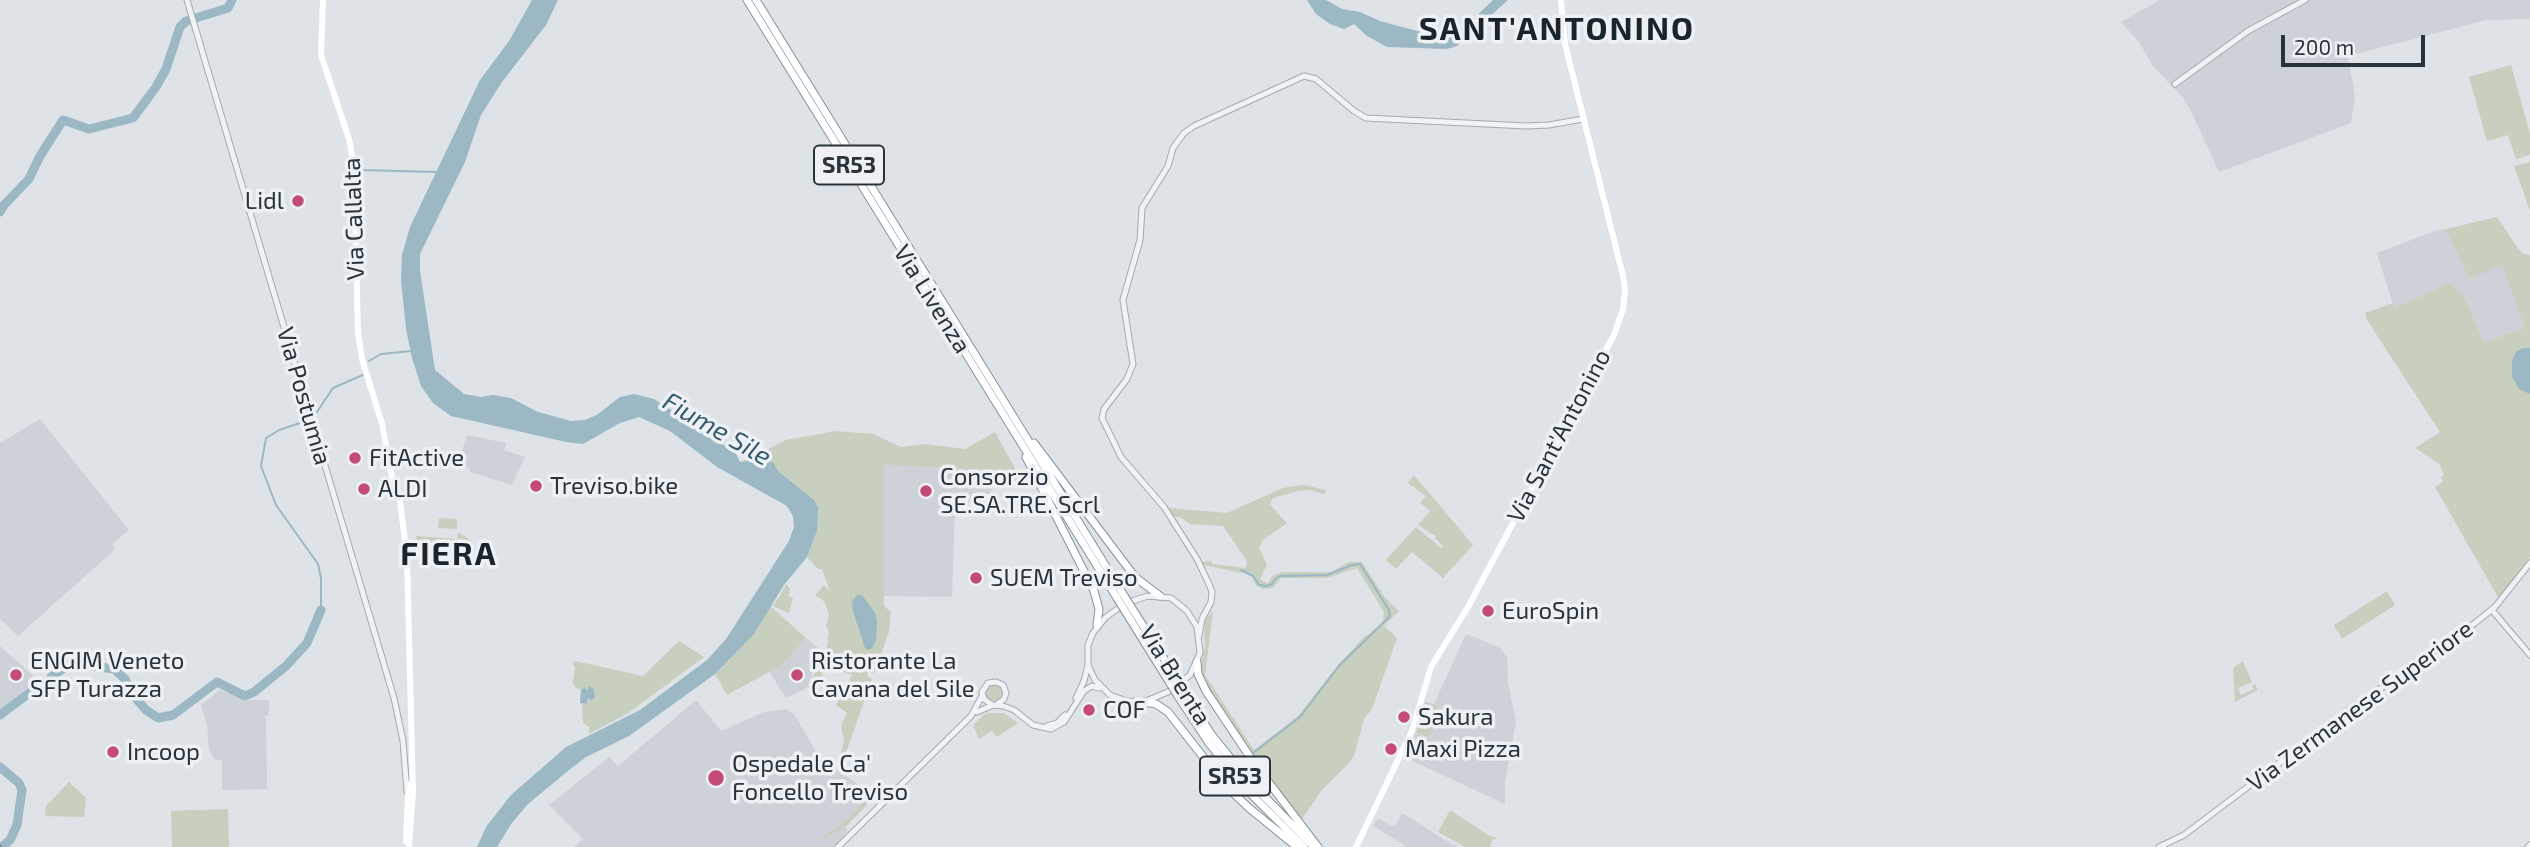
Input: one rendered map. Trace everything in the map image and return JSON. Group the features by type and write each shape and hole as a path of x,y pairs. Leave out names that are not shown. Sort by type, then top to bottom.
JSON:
{"highway":[{"name":"Via Livenza","path":"747,0 1120,596"},
{"name":"Via Livenza","path":"757,0 968,344 1017,430"},
{"path":"1017,430 1048,458 1135,577 1160,596"},
{"path":"1017,430 1094,591 1099,609 1097,625"},
{"name":"Via Brenta","path":"1120,596 1209,743 1242,785 1304,847"},
{"path":"1197,662 1198,674 1206,691 1316,847"},
{"name":"Via Brenta","path":"1181,694 1247,779 1316,847"},
{"path":"1144,702 1156,704 1168,712 1226,786 1270,827 1297,847"}],"main road":[{"name":"Via Callalta","path":"323,0 321,55 347,131 354,166 357,305 362,359 382,424 403,522 408,567 413,776"},
{"name":"Via Sant'Antonino","path":"1356,847 1412,731 1432,667 1468,607 1620,321 1625,284 1563,31 1561,0"},
{"path":"408,847 408,795 413,776"},
{"path":"408,847 413,808 413,776"}],"street":[{"name":"Via Postumia","path":"187,0 394,698 403,741 408,795"},
{"path":"2175,85 2257,25 2305,0"},
{"path":"838,847 971,716 985,686 996,682 1003,685 1005,696 1014,710 1036,726 1047,729 1058,727 1084,691 1092,686 1119,699 1144,702 1177,686 1190,675 1197,662 1202,620 1212,592 1200,566 1159,501 1121,457 1102,418 1104,409 1127,379 1133,364 1123,306 1140,240 1142,208 1168,166 1173,148 1184,133 1304,76 1316,79 1366,118 1526,126 1583,119"},
{"name":"Via Zermanese Superiore","path":"2160,847 2178,838 2351,709 2493,610 2530,563"},
{"path":"1036,726 1052,725 1065,715 1084,681 1088,665 1088,645 1097,625 1136,598 1171,598 1195,621 1199,636"},
{"path":"1187,611 1196,615 1208,608"},
{"path":"2493,610 2530,655"},
{"path":"1088,665 1102,689"},
{"path":"982,696 986,702 1014,710"},
{"path":"971,716 1002,702 1005,696"},
{"path":"844,847 847,837"}],"shaded area":[{"path":"2160,0 2530,0 2530,19 2486,20 2348,56 2355,97 2351,123 2219,172 2183,98 2153,66 2139,42 2121,22"},
{"path":"2440,229 2448,232 2469,279 2502,264 2526,328 2484,342 2465,298 2394,308 2377,253"},
{"path":"40,419 129,530 112,544 115,548 110,554 18,636 0,619 0,443"},
{"path":"467,435 506,443 504,450 525,457 512,485 470,472 470,468 449,464 451,459 459,461"},
{"path":"884,465 992,470 991,502 955,502 952,597 884,596"},
{"path":"1466,634 1500,648 1507,657 1508,683 1516,722 1505,782 1505,804 1404,757 1416,732 1427,738 1441,709 1434,704"},
{"path":"806,638 821,650 807,688 786,698 769,671 782,665"},
{"name":"ENGIM Veneto SFP Turazza","path":"0,646 40,682 0,712"},
{"path":"220,690 249,696 244,700 269,700 269,715 264,716 267,789 222,790 222,760 215,760 209,750 207,724 201,705"},
{"name":"Ospedale Ca' Foncello Treviso","path":"696,700 721,731 764,712 786,709 794,714 820,758 860,786 865,795 867,805 845,827 848,830 835,847 574,847 583,839 549,805 609,757 618,766"},
{"path":"1402,813 1458,847 1407,847 1373,826 1378,818 1392,826 1396,825"}],"green space":[{"path":"2511,65 2530,134 2530,155 2516,159 2508,135 2487,141 2469,77"},
{"path":"2530,162 2530,211 2514,166"},
{"path":"2497,217 2522,254 2530,255 2530,557 2499,599 2435,487 2443,482 2441,477 2444,475 2439,464 2415,448 2440,432 2365,313 2393,303 2395,308 2450,283 2465,298 2484,342 2525,328 2502,265 2469,279 2448,233 2442,230"},
{"path":"836,431 873,434 901,447 925,444 965,449 995,432 1024,485 992,470 884,465 884,606 891,612 889,632 874,673 868,672 867,676 872,679 843,761 840,757 844,741 841,725 847,713 836,705 852,675 826,665 815,693 808,687 827,648 829,632 826,625 829,615 825,602 815,595 824,585 830,592 822,569 818,569 807,557 817,531 814,500 776,467 740,463 786,440"},
{"path":"1414,475 1473,545 1443,578 1412,552 1396,569 1386,560 1416,527 1441,548 1443,546 1436,536 1418,525 1430,511 1420,503 1426,496 1408,483"},
{"path":"1303,485 1326,490 1324,494 1310,490 1273,498 1270,505 1287,523 1263,540 1259,548 1267,565 1260,579 1268,584 1272,576 1282,572 1331,572 1349,562 1362,562 1385,598 1399,611 1384,626 1397,638 1372,709 1364,719 1354,756 1322,790 1302,819 1252,755 1204,684 1201,666 1205,646 1204,621 1213,611 1205,675 1254,750 1298,716 1338,665 1363,638 1383,623 1384,612 1357,568 1327,578 1281,578 1273,588 1263,589 1247,574 1203,565 1201,562 1211,561 1212,564 1246,568 1247,561 1223,526 1190,524 1173,516 1168,508 1227,513 1283,488"},
{"path":"439,518 457,519 457,529 438,528"},
{"path":"458,532 473,542 464,567 419,562 416,536 457,539"},
{"path":"787,584 790,590 788,596 793,598 789,613 773,606"},
{"path":"2387,591 2395,605 2342,639 2334,625"},
{"path":"770,606 806,638 782,665 727,695 715,674 739,649"},
{"path":"679,641 704,657 628,713 589,734 589,727 583,723 582,704 588,703 588,698 591,700 589,686 587,690 584,687 581,690 575,687 575,661 643,676"},
{"path":"2243,661 2252,682 2238,688 2241,695 2254,689 2252,685 2255,684 2258,690 2235,702 2233,668"},
{"path":"994,684 1000,687 1003,693 1000,699 994,702 988,699 985,693 988,687"},
{"path":"1425,702 1434,704 1442,711 1437,726 1434,725 1428,738 1416,732"},
{"path":"990,713 1004,713 1018,723 997,737 992,731 979,739 973,725"},
{"path":"69,782 86,798 84,817 45,816 46,806"},
{"path":"860,790 865,795 867,805 845,827 812,845 842,824 864,802 856,794"},
{"path":"228,809 229,847 172,847 171,811"},
{"path":"1450,810 1497,838 1496,840 1492,839 1490,847 1465,847 1438,832"}],"water":[{"path":"532,0 558,0 546,25 502,82 481,115 465,162 420,254 420,271 435,370 464,394 511,398 538,412 571,421 585,420 597,415 620,397 634,394 654,399 704,435 734,450 740,462 773,462 778,471 814,500 818,508 817,531 807,557 784,585 754,634 715,674 629,736 586,757 569,770 528,804 497,847 477,847 486,827 511,795 566,747 640,710 707,660 726,639 789,541 794,527 793,516 787,506 717,467 670,431 639,417 620,423 583,444 566,442 451,416 433,403 421,386 406,329 401,280 402,255 410,227 480,80 509,41"},
{"path":"1307,0 1326,0 1342,9 1360,12 1380,21 1421,32 1443,34 1465,27 1493,0 1508,0 1457,46 1447,49 1387,47 1367,36 1354,24 1344,29 1330,24 1316,14"},
{"path":"2530,348 2530,394 2519,389 2512,377 2512,361 2516,352"},
{"path":"857,595 862,595 875,613 877,622 876,640 868,650 853,611 852,602"},
{"path":"589,686 594,689 595,698 588,698 587,704 580,703 581,690 584,687 587,690"}],"waterway":[{"path":"0,212 29,179 63,120 89,129 133,118 166,69 180,27 186,21 228,8 232,0"},
{"path":"361,170 436,172"},
{"path":"369,361 381,354 411,351"},
{"path":"315,415 333,388 365,374"},
{"path":"306,421 279,430 266,438 261,466 276,505 318,564 321,610"},
{"path":"1241,570 1253,576 1259,585 1266,586 1280,576 1327,575 1360,564 1389,610 1390,616 1339,666 1300,717 1253,753"},
{"path":"51,677 71,663 114,669 125,679 133,695 146,710 158,718 173,715 217,682 245,696 254,692 286,666 307,643 321,610"},
{"path":"0,715 44,682"},
{"path":"0,767 19,783 22,790 17,825 10,840 2,847"}],"place":[{"name":"Lidl","path":"298,201"},
{"name":"FitActive","path":"355,458"},
{"name":"Treviso.bike","path":"536,486"},
{"name":"ALDI","path":"364,489"},
{"name":"Consorzio SE.SA.TRE. Scrl","path":"926,491"},
{"name":"SUEM Treviso","path":"976,578"},
{"name":"EuroSpin","path":"1488,611"},
{"name":"ENGIM Veneto SFP Turazza","path":"16,675"},
{"name":"Ristorante La Cavana del Sile","path":"797,675"},
{"name":"COF","path":"1089,710"},
{"name":"Sakura","path":"1404,717"},
{"name":"Maxi Pizza","path":"1391,749"},
{"name":"Incoop","path":"113,752"},
{"name":"Ospedale Ca' Foncello Treviso","path":"716,778"}],"district":[{"name":"SANT'ANTONINO","path":"1557,29"},
{"name":"FIERA","path":"449,554"}],"water label":[{"name":"Fiume Sile","path":"717,429"}]}
